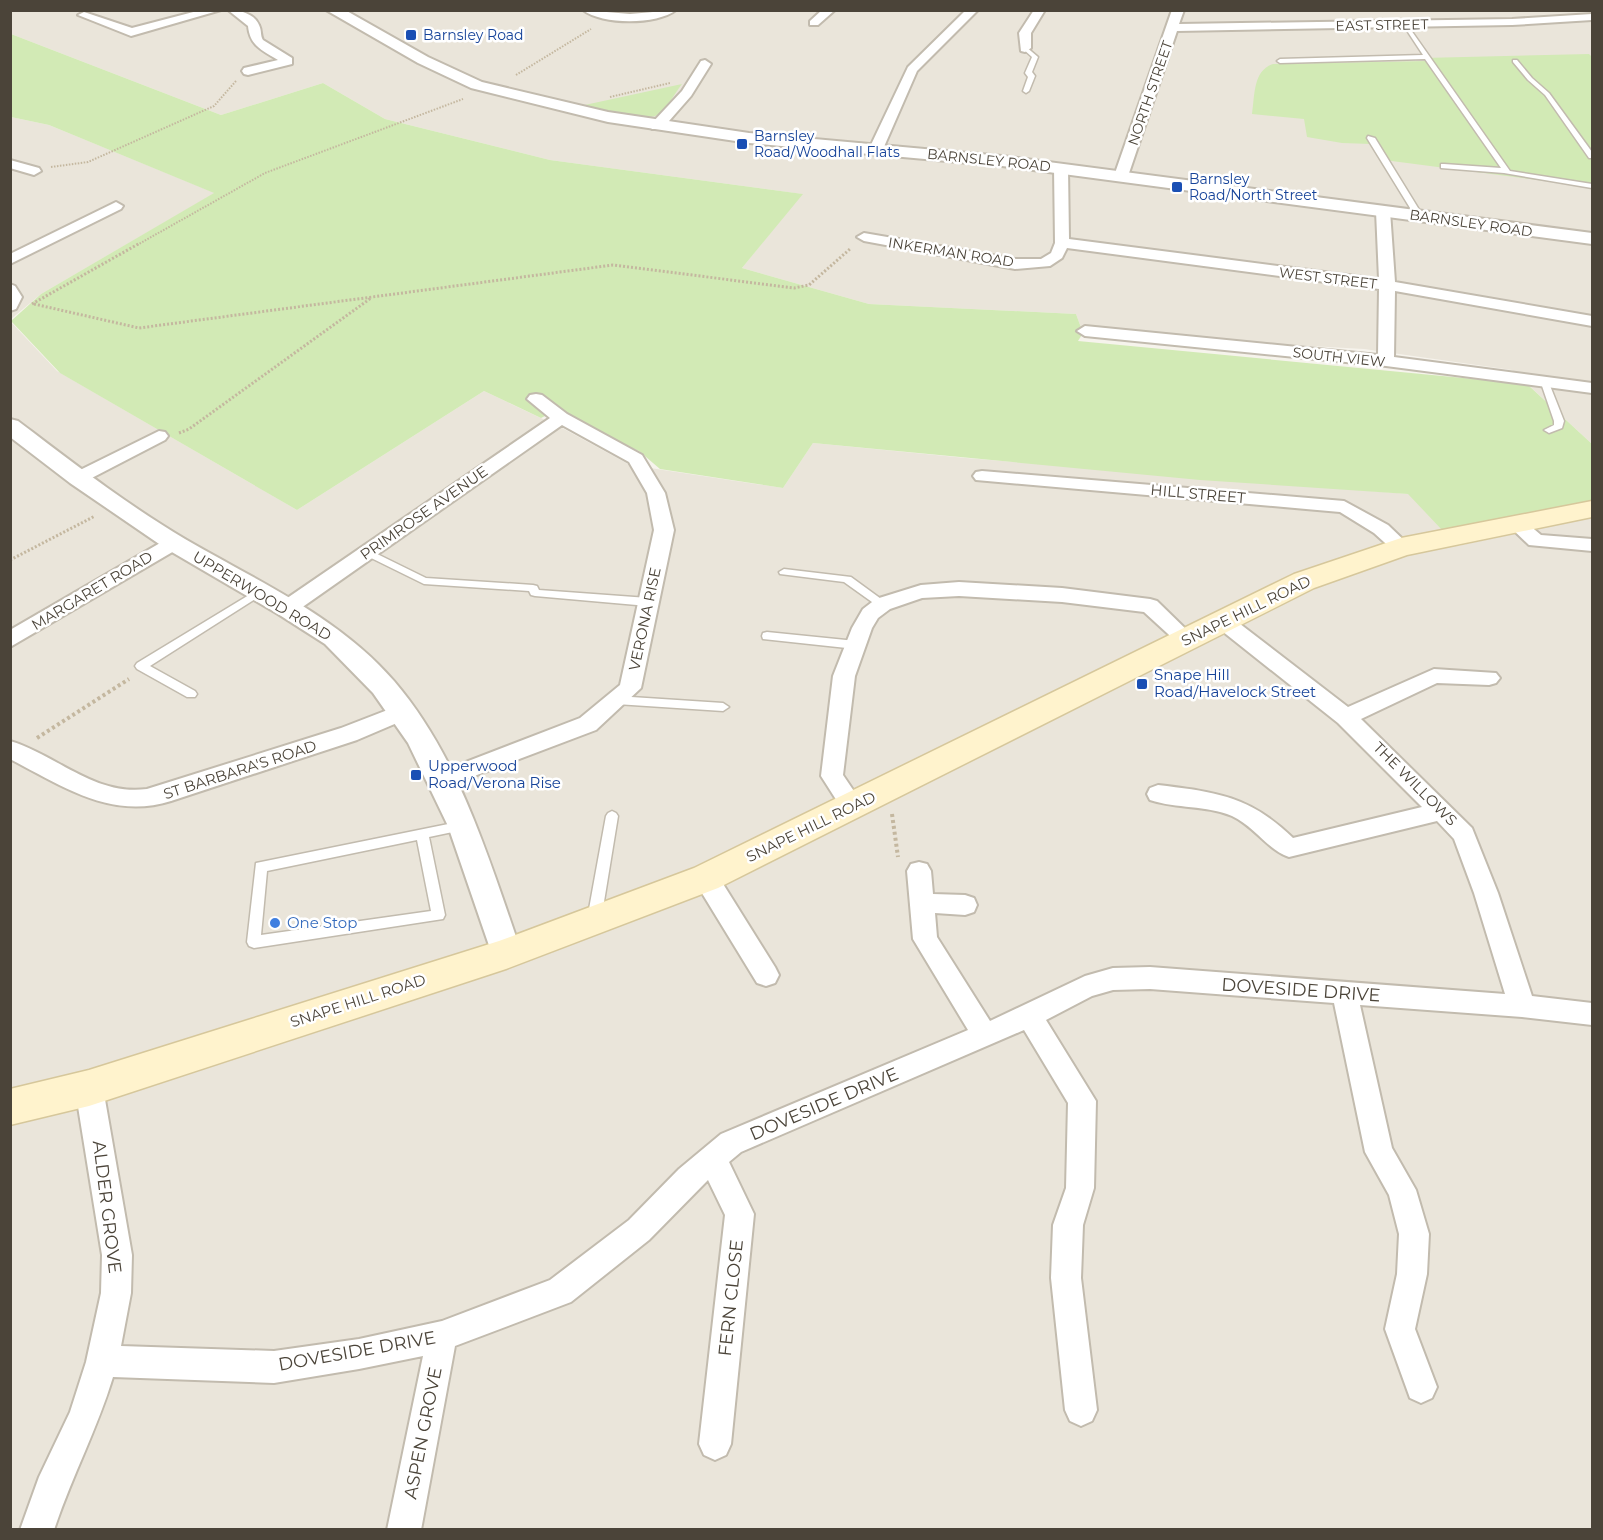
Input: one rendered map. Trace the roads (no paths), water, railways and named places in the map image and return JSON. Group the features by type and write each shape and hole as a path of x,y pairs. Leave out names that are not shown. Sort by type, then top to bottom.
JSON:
{"main road":[{"name":"SNAPE HILL ROAD","path":"10,1107 89,1088 506,954 706,878 1304,581 1401,547 1593,509"}],"street":[{"path":"84,15 131,32 216,10"},
{"path":"233,10 254,26 255,38 259,43 288,60 248,72"},
{"name":"BARNSLEY ROAD","path":"333,10 423,60 491,89 564,108 657,126 749,138 953,155 1061,168 1593,239"},
{"path":"588,10 604,17 658,16 671,10"},
{"path":"814,23 830,10"},
{"path":"876,149 912,70 973,10"},
{"path":"1025,48 1025,33 1040,10"},
{"name":"NORTH STREET","path":"1121,176 1178,10"},
{"name":"EAST STREET","path":"1172,28 1512,22 1593,17"},
{"path":"657,126 687,93 705,64"},
{"path":"10,164 34,171"},
{"path":"1061,168 1062,243"},
{"path":"10,260 116,206"},
{"path":"1383,211 1387,285 1386,361"},
{"name":"INKERMAN ROAD","path":"864,237 943,253 1016,264 1046,263 1057,255 1062,243"},
{"name":"WEST STREET","path":"1062,243 1387,285 1593,321"},
{"path":"10,290 17,308"},
{"name":"SOUTH VIEW","path":"1085,331 1386,361 1593,388"},
{"name":"VERONA RISE","path":"440,781 588,724 630,688 664,530 656,493 636,459 561,418 536,399"},
{"name":"PRIMROSE AVENUE","path":"287,608 561,418"},
{"name":"UPPERWOOD ROAD","path":"10,426 78,478 174,543 287,608 334,638 382,687 403,712 421,740 463,826 506,954"},
{"path":"78,478 159,436"},
{"name":"HILL STREET","path":"982,476 1344,507 1381,529 1401,547"},
{"path":"1516,524 1536,541 1593,545"},
{"name":"MARGARET ROAD","path":"10,640 174,543"},
{"path":"852,806 832,776 844,676 870,614 883,604 921,592 959,589 1062,595 1150,606 1186,639"},
{"name":"THE WILLOWS","path":"1224,622 1346,717 1464,834 1486,893 1522,1006"},
{"path":"1346,717 1434,676 1489,678"},
{"name":"ST BARBARA'S ROAD","path":"13,750 89,789 108,796 132,800 174,792 349,735 403,712"},
{"path":"1158,794 1216,801 1241,809 1260,820 1289,848 1442,811"},
{"path":"919,871 926,939 985,1035"},
{"path":"706,878 765,975"},
{"path":"922,903 965,906"},
{"name":"DOVESIDE DRIVE","path":"102,1362 144,1361 274,1367 359,1354 442,1336 560,1292 639,1230 689,1178 731,1143 1029,1016 1085,987 1113,979 1150,978 1522,1006 1593,1014"},
{"path":"1345,994 1379,1152 1402,1190 1414,1234 1412,1274 1400,1329 1421,1387"},
{"path":"1029,1016 1082,1101 1080,1188 1068,1225 1066,1278 1081,1410"},
{"name":"ALDER GROVE","path":"37,1530 51,1489 85,1416 102,1362 116,1293 117,1255 89,1088"},
{"name":"FERN CLOSE","path":"712,1159 740,1214 715,1444"},
{"name":"ASPEN GROVE","path":"404,1530 442,1336"}],"lane":[{"path":"1404,24 1505,171"},
{"path":"1025,48 1035,57 1028,73 1032,76 1026,91"},
{"path":"1280,61 1428,57"},
{"path":"1515,61 1547,94 1593,156"},
{"path":"1371,138 1419,216"},
{"path":"1444,166 1505,171 1521,177 1593,186"},
{"path":"1545,383 1559,421 1559,426 1549,430"},
{"path":"367,552 424,581 533,588 535,593 648,602"},
{"path":"784,572 847,579 883,604"},
{"path":"191,694 141,666 259,592"},
{"path":"767,636 856,645"},
{"path":"616,700 723,707"},
{"path":"594,921 612,816"},
{"path":"422,834 438,915 254,942 261,867 422,834 463,826"}],"place":[{"name":"Barnsley Road","path":"411,35"},
{"name":"Barnsley Road/Woodhall Flats","path":"742,144"},
{"name":"Barnsley Road/North Street","path":"1177,187"},
{"name":"Snape Hill Road/Havelock Street","path":"1142,684"},
{"name":"Upperwood Road/Verona Rise","path":"416,775"},
{"name":"One Stop","path":"275,923"}]}
